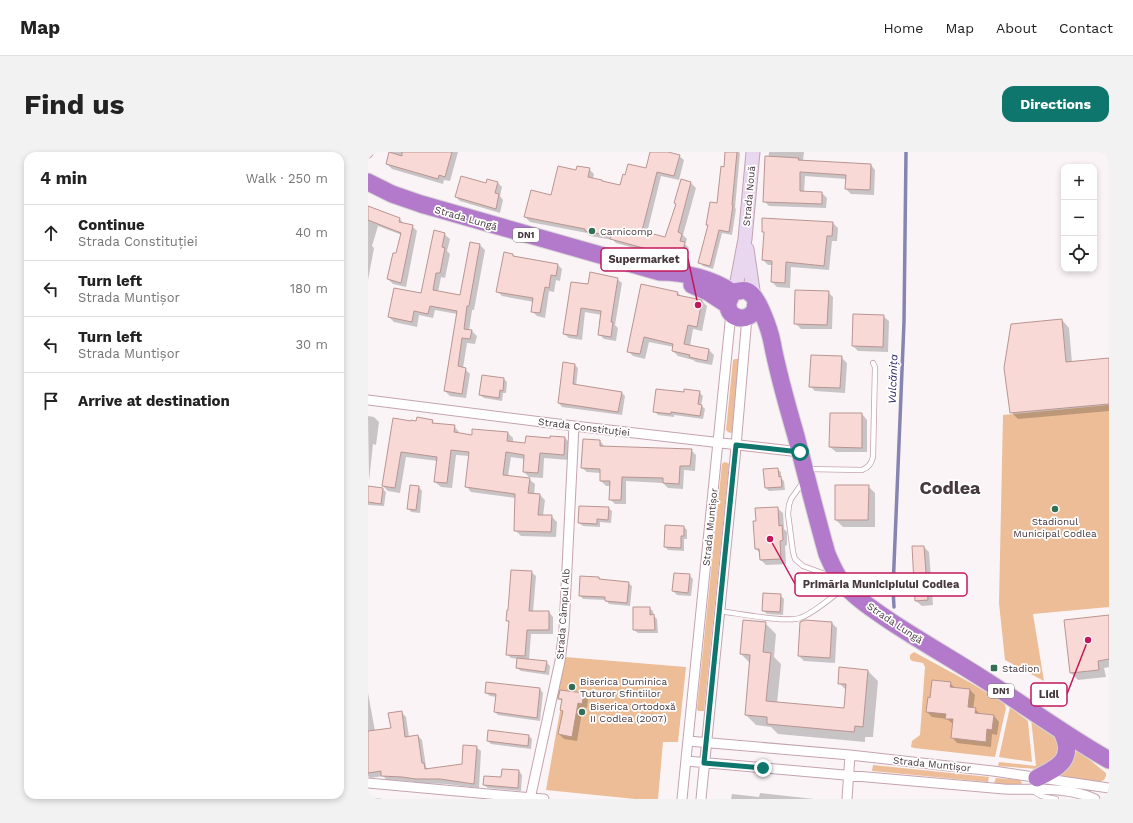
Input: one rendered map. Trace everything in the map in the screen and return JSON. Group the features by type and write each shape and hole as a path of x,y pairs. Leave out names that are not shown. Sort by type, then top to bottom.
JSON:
{"highway":[{"name":"Strada Lungă","path":"368,182 392,194 421,204 660,272 672,272 710,281 726,288 769,328 775,360 827,554 844,583 879,614 987,682 1087,748"},
{"path":"1034,783 1063,762 1066,756 1066,741 1062,732"},
{"name":"DN1","path":"1087,748 1109,760"},
{"name":"DN1","path":"1087,748 1109,771"}],"main road":[{"name":"Strada Nouă","path":"742,304 745,239 753,152"},
{"name":"Strada Nouă","path":"742,304 745,239"}],"street":[{"name":"Strada Muntișor","path":"682,799 718,443 742,304"},
{"name":"Strada Muntișor","path":"701,799 736,445 742,304"},
{"name":"Strada Constituției","path":"368,400 800,452"},
{"name":"Strada Câmpul Alb","path":"530,798 560,661 564,629 574,426"},
{"name":"Strada Muntișor","path":"688,741 850,755 994,771 1034,783 1075,792 1095,799"},
{"path":"847,799 850,755"},
{"name":"Strada Muntișor","path":"686,761 1004,789 1034,783 1109,788"},
{"path":"368,783 544,799"}],"lane":[{"path":"719,611 782,620 799,618 812,612 844,583 803,566 795,559 792,552 788,514 789,505 806,473 862,470 871,464 874,450 875,367 873,363"},
{"path":"1034,783 1041,796 1056,799"}],"shaded area":[{"path":"738,359 739,361 731,433 726,430 733,360"},
{"name":"Stadionul Municipal Codlea","path":"1109,405 1109,607 1033,614 1044,681 1005,660 999,603 1003,415"},
{"path":"724,462 729,464 704,711 698,711 722,464"},
{"path":"914,652 1004,703 1006,708 995,757 911,747 912,741 920,735 925,667 923,663 912,661 910,659 910,655"},
{"path":"565,657 686,667 678,742 663,742 658,799 635,799 546,790 562,700 557,699"},
{"path":"1010,707 1028,721 1032,762 999,757"},
{"path":"1031,718 1059,740 1061,757 1037,769 998,766 999,762 1036,766"},
{"path":"1070,744 1106,773 1104,780 1099,782 1050,776"},
{"path":"873,765 989,777 988,782 872,771"},
{"path":"996,778 1020,780 1022,783 1020,786 994,783"}],"building":[{"path":"389,152 402,156 402,152 452,152 445,177 439,175 438,179 386,164"},
{"path":"650,152 668,152 680,155 674,176 657,172 642,231 665,237 676,204 674,203 681,179 691,182 678,232 682,234 680,241 685,242 681,258 610,239 611,236 585,231 585,229 524,217 531,190 551,195 558,166 576,170 577,166 590,168 588,177 620,185 628,164 646,168"},
{"path":"725,152 737,152 733,205 729,232 719,230 710,266 698,263 708,225 706,225 710,202 717,203 721,166 724,167"},
{"path":"765,156 799,158 798,160 871,164 870,190 845,189 846,175 800,172 800,191 822,192 822,204 763,202"},
{"path":"461,176 486,183 487,179 498,182 495,193 499,194 496,209 455,197"},
{"path":"368,206 400,218 399,222 413,225 401,283 387,279 393,253 396,253 401,233 368,220"},
{"path":"762,218 833,222 832,236 827,236 824,266 786,262 785,283 771,282 772,261 762,260 764,232 762,232"},
{"path":"434,230 445,233 442,247 445,248 440,273 436,273 433,290 460,295 470,242 480,244 469,306 467,306 464,329 472,330 470,339 462,338 458,366 466,368 462,394 444,391 457,311 430,306 428,314 414,311 412,322 388,317 394,288 421,293"},
{"path":"504,252 513,254 513,256 558,264 556,276 551,275 549,288 545,287 540,313 531,312 533,298 496,292"},
{"path":"590,272 618,278 611,322 613,322 611,337 598,335 601,311 581,308 577,336 563,334 571,282 588,284"},
{"path":"641,284 678,292 677,295 702,300 697,327 688,325 684,344 709,349 707,361 672,351 673,344 644,337 640,354 627,352"},
{"path":"795,290 829,291 827,325 794,324"},
{"path":"853,314 884,315 883,347 852,346"},
{"path":"1062,319 1066,362 1109,358 1109,404 1010,413 1004,368 1011,324"},
{"path":"811,355 842,356 840,388 809,387"},
{"path":"563,362 575,364 573,384 622,392 618,412 558,403"},
{"path":"482,375 504,378 503,391 500,390 499,398 479,395"},
{"path":"656,389 684,392 684,389 700,391 698,404 702,405 700,416 671,412 671,414 653,412"},
{"path":"830,413 862,413 862,448 829,447"},
{"path":"417,417 433,420 432,423 455,425 454,432 472,435 472,429 508,432 507,441 525,443 526,436 550,438 550,436 565,437 564,455 540,453 538,473 523,472 524,455 506,452 503,475 530,478 528,493 540,494 538,515 552,515 551,532 514,531 515,494 465,487 469,452 451,450 447,483 434,482 437,457 401,452 395,488 382,486 393,418 416,421"},
{"path":"583,439 600,440 600,446 692,449 690,466 680,466 679,484 663,483 663,478 622,477 621,500 609,500 610,481 600,481 600,469 581,468"},
{"path":"778,468 779,477 781,476 782,487 765,488 763,469"},
{"path":"410,485 419,486 416,510 407,509"},
{"path":"835,485 869,485 868,520 835,520"},
{"path":"368,486 383,488 381,504 368,502"},
{"path":"579,506 609,507 608,520 597,519 597,524 578,523"},
{"path":"778,507 779,526 782,525 783,540 780,541 781,559 760,560 759,549 755,549 753,521 756,521 755,508"},
{"path":"665,525 684,526 684,536 681,536 681,548 664,547"},
{"path":"912,546 924,546 928,600 915,601"},
{"path":"511,570 532,571 529,611 549,611 549,630 527,630 525,656 506,655 509,621 506,621"},
{"path":"674,573 690,574 688,593 672,591"},
{"path":"580,576 599,577 599,579 629,582 627,603 605,601 605,597 579,596"},
{"path":"763,593 781,594 780,612 762,611"},
{"path":"633,607 650,607 650,615 654,614 655,630 633,630"},
{"path":"1109,615 1109,659 1098,661 1099,670 1070,673 1064,620"},
{"path":"743,620 766,622 763,652 771,653 766,701 844,708 846,684 838,684 839,667 868,670 863,727 855,726 854,732 767,724 767,717 745,715 750,655 740,654"},
{"path":"805,620 832,622 830,658 798,656 800,622"},
{"path":"517,658 547,661 545,672 516,668"},
{"path":"932,680 951,682 950,687 970,689 968,707 976,708 975,713 994,715 992,730 987,729 986,742 951,738 953,719 945,719 946,714 926,712 928,697 930,698"},
{"path":"486,682 540,688 537,718 494,712 496,694 485,693"},
{"path":"560,690 584,693 582,704 578,703 572,737 558,734 563,711 560,710 562,699 558,699"},
{"path":"402,711 405,737 418,735 422,763 424,763 425,769 462,764 463,745 477,746 474,784 440,779 416,779 381,776 381,771 368,773 368,731 391,728 388,713"},
{"path":"488,730 529,735 528,746 487,741"},
{"path":"502,769 519,770 518,788 483,785 484,776 501,777"}],"waterway":[{"name":"Vulcănița","path":"894,607 893,589 904,322 906,152"}],"place":[{"name":"Carnicomp","path":"592,231"},
{"name":"Supermarket","path":"698,305"},
{"name":"Stadionul Municipal Codlea","path":"1055,509"},
{"name":"Primăria Municipiului Codlea","path":"770,539"},
{"name":"Lidl","path":"1088,640"},
{"name":"Stadion","path":"994,668"},
{"name":"Biserica Duminica Tuturor Sfintiilor","path":"572,687"},
{"name":"Biserica Ortodoxă II Codlea (2007)","path":"582,712"}],"district":[{"name":"Codlea","path":"950,487"}],"route":[{"path":"763,768 704,763 736,445 800,452"}]}
